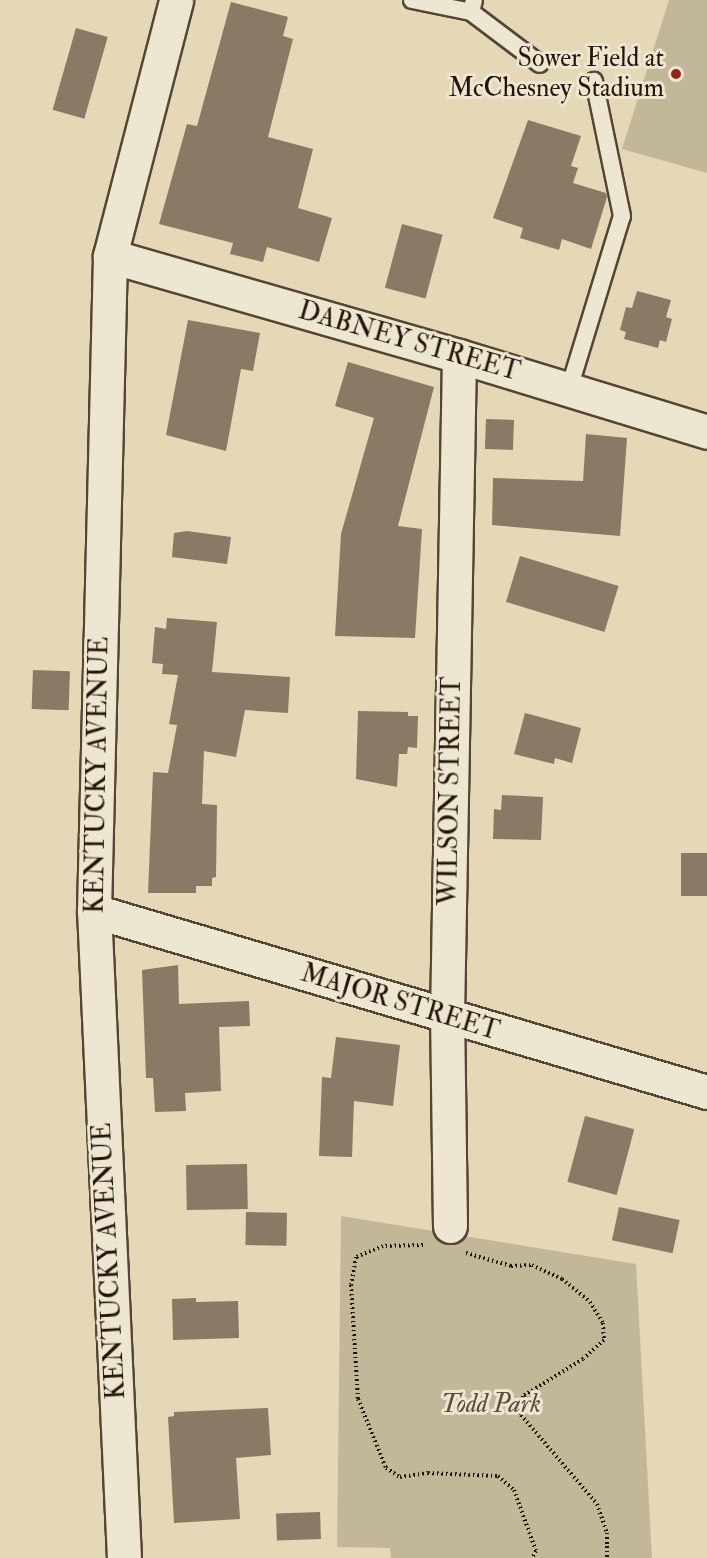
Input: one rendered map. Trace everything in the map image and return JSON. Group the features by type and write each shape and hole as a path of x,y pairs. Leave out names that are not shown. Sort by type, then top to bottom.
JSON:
{"street":[{"name":"KENTUCKY AVENUE","path":"124,1558 94,911 110,256 176,0"},
{"name":"DABNEY STREET","path":"110,256 459,356 707,432"},
{"name":"WILSON STREET","path":"446,1241 447,1017 459,356"},
{"name":"MAJOR STREET","path":"94,911 707,1092"}],"lane":[{"path":"412,0 472,6 540,64"},
{"path":"569,389 622,216 594,81"}],"path":[{"path":"531,1558 536,1551 514,1490 498,1476 428,1473 400,1477 386,1468 358,1399 351,1285 356,1257 383,1246 446,1241 510,1266 532,1265 562,1279 590,1302 603,1323 604,1340 590,1352 523,1396 521,1415 597,1504 607,1533 607,1558"}],"green space":[{"name":"Sower Field at McChesney Stadium","path":"669,0 707,0 707,173 622,149"},
{"name":"Todd Park","path":"341,1216 636,1264 652,1558 391,1558 390,1548 337,1547"}],"building":[{"path":"231,2 288,17 283,36 293,39 268,137 313,149 298,208 332,218 319,262 267,247 263,262 230,254 233,243 159,224 187,124 197,126"},
{"path":"76,28 108,37 84,119 53,110"},
{"path":"528,120 581,136 571,166 578,168 573,183 606,193 607,197 591,249 562,239 559,250 520,238 523,228 493,218"},
{"path":"402,224 443,235 425,299 385,288"},
{"path":"637,291 671,300 666,317 672,319 666,342 660,340 658,348 624,339 626,332 620,330 626,307 632,308"},
{"path":"188,320 260,333 253,371 241,369 226,451 166,435"},
{"path":"348,362 434,387 398,526 422,529 415,638 335,636 341,534 374,418 335,406"},
{"path":"486,419 514,420 513,450 485,449"},
{"path":"586,434 627,438 620,536 492,525 493,478 583,481"},
{"path":"187,531 231,537 227,564 172,557 174,533"},
{"path":"520,556 618,586 604,632 506,602"},
{"path":"167,618 217,622 212,672 290,677 288,713 245,710 236,757 204,751 202,804 217,805 216,877 212,878 212,886 196,886 196,893 148,893 153,772 168,773 177,725 169,724 178,675 162,674 163,664 152,663 155,627 166,629"},
{"path":"33,670 70,671 69,710 32,709"},
{"path":"358,711 408,712 408,716 418,716 417,748 408,747 407,754 399,754 397,787 356,779"},
{"path":"525,713 581,728 572,763 555,758 554,764 514,754"},
{"path":"502,795 543,797 541,840 493,839 494,809 501,810"},
{"path":"681,853 707,853 707,896 681,896"},
{"path":"178,965 179,1004 249,1001 250,1026 219,1027 221,1091 185,1093 186,1111 155,1112 153,1078 146,1078 142,970"},
{"path":"336,1037 400,1045 393,1106 354,1101 352,1157 319,1156 322,1077 331,1078"},
{"path":"585,1116 634,1129 617,1195 567,1182"},
{"path":"247,1164 248,1209 187,1210 186,1165"},
{"path":"619,1207 680,1220 673,1253 612,1240"},
{"path":"246,1212 287,1213 286,1246 245,1245"},
{"path":"196,1298 196,1302 238,1301 239,1338 173,1340 172,1299"},
{"path":"268,1408 271,1455 236,1458 240,1519 174,1523 168,1417 174,1416 174,1412"},
{"path":"320,1512 321,1539 277,1541 276,1514"}],"place":[{"name":"Sower Field at McChesney Stadium","path":"676,74"}]}
